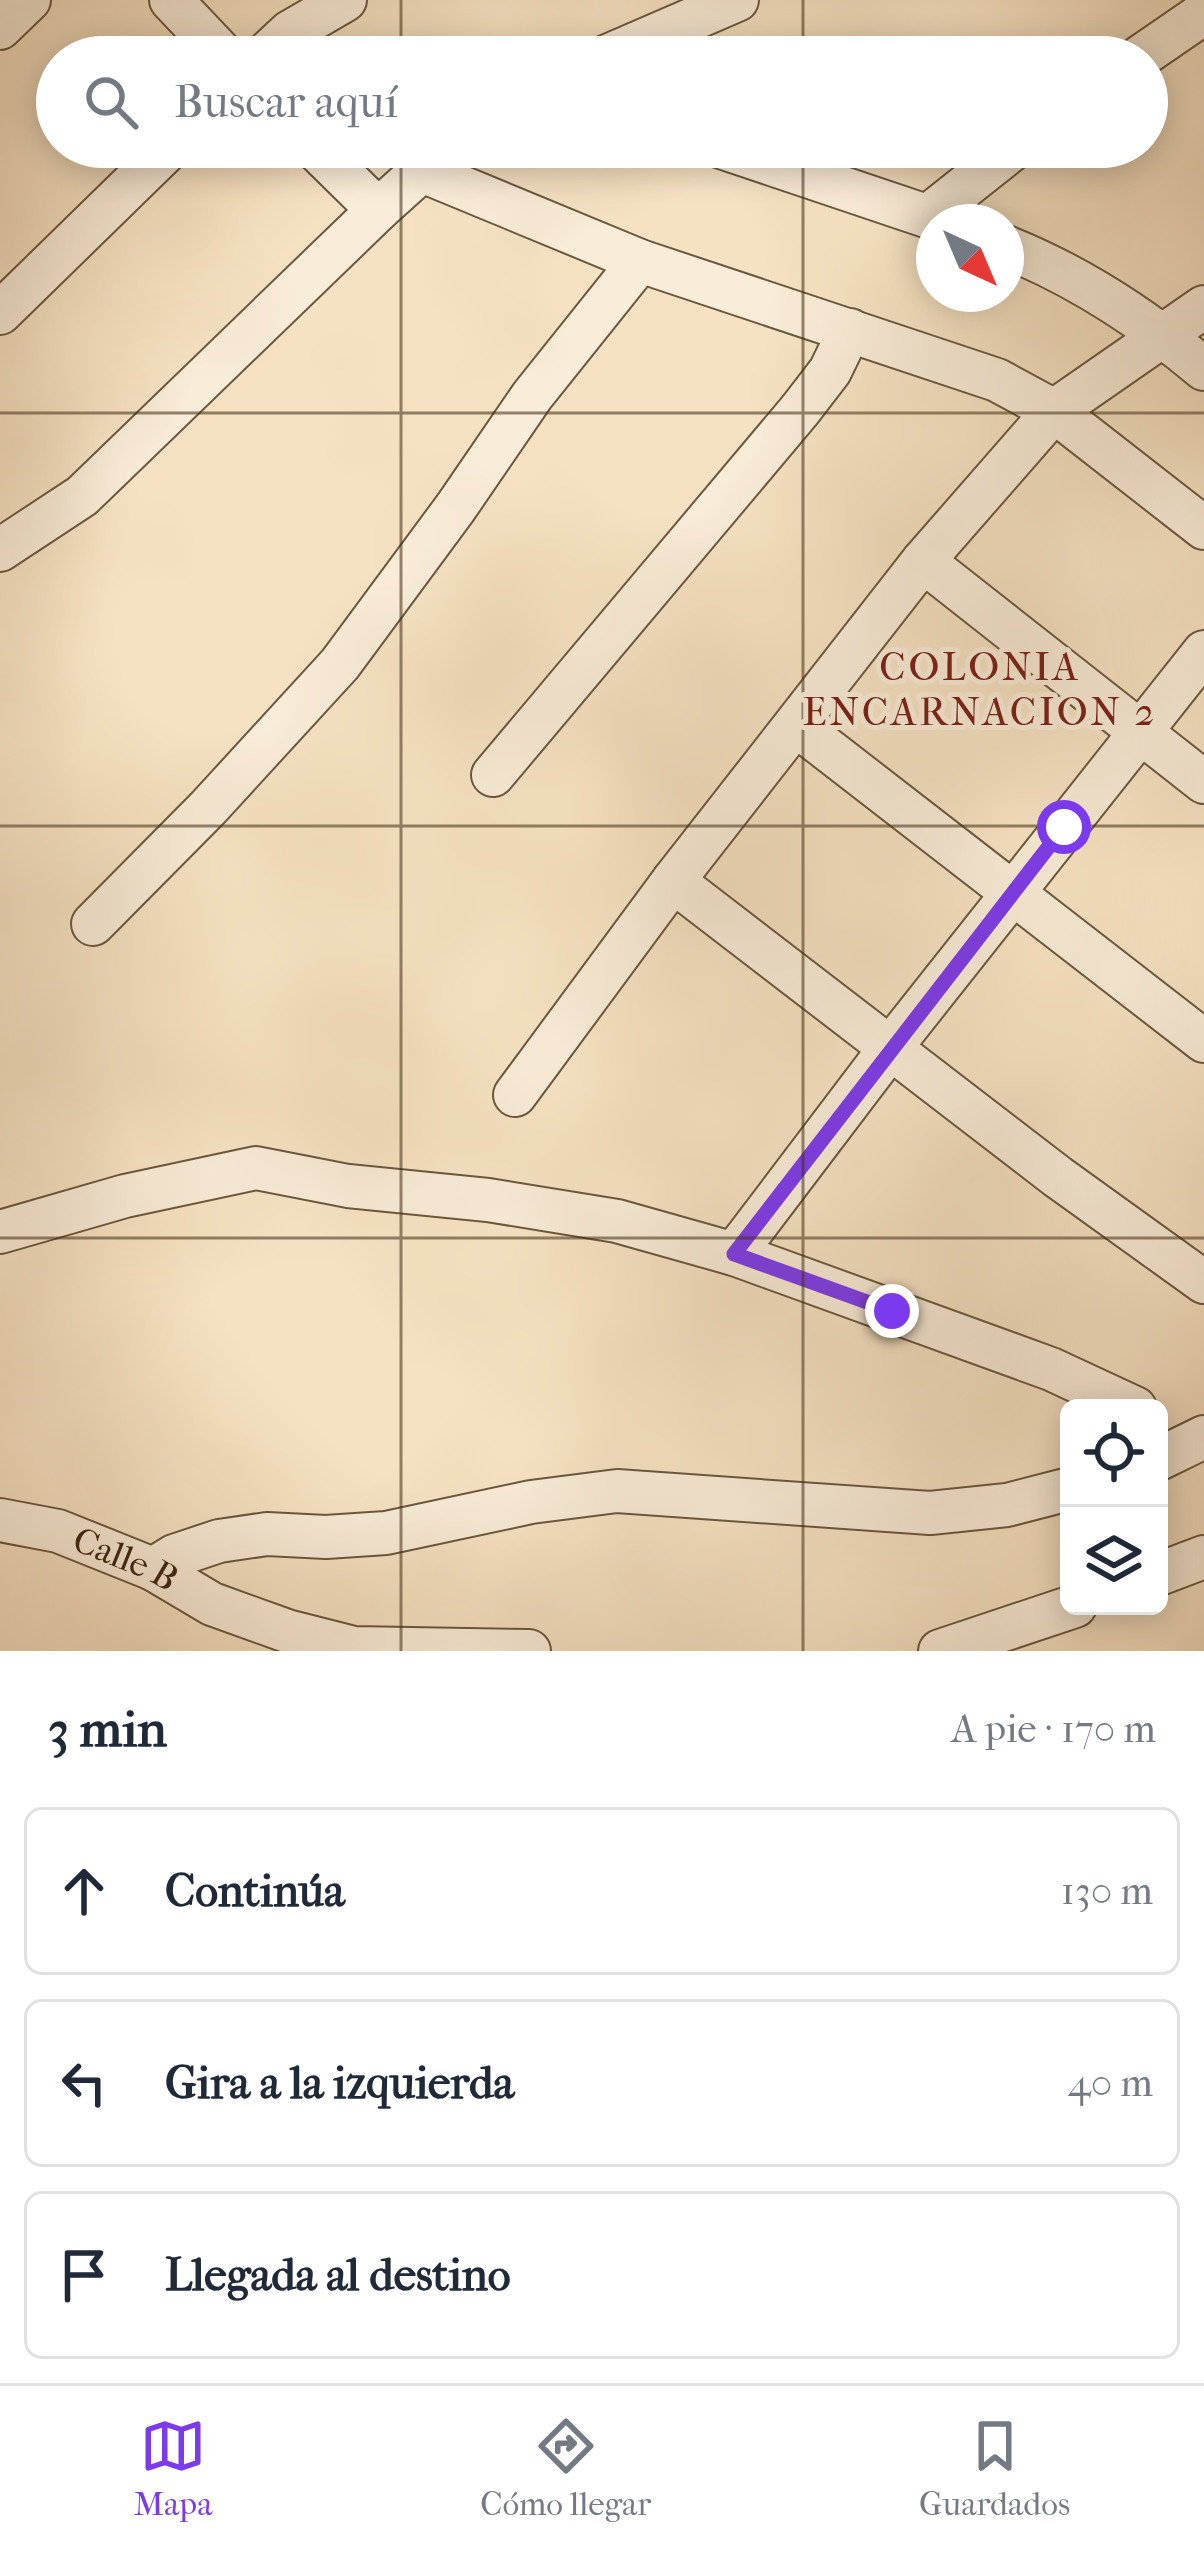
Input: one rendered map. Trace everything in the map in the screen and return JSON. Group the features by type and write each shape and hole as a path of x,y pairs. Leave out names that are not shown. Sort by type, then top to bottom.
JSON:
{"street":[{"path":"0,28 29,0"},
{"path":"171,0 205,36"},
{"path":"286,36 346,0"},
{"path":"653,36 736,0"},
{"path":"1166,36 1203,6"},
{"path":"0,313 148,168"},
{"path":"335,168 377,210"},
{"path":"0,550 82,496 423,168"},
{"path":"454,168 640,261 997,380 1054,411 1204,528"},
{"path":"784,168 916,212"},
{"path":"952,204 992,168"},
{"path":"1024,256 1092,289 1162,334 1204,369"},
{"path":"93,924 340,664 532,397 640,261"},
{"path":"515,1095 673,881 923,561 1054,411 1204,307"},
{"path":"493,775 800,410 830,370 850,330"},
{"path":"923,561 1204,782"},
{"path":"734,1254 891,1047 1204,652"},
{"path":"796,725 1204,1041"},
{"path":"673,881 1058,1178 1204,1282"},
{"path":"0,1232 124,1196 256,1168 348,1186 488,1200 617,1221 734,1254 1051,1369 1116,1399"},
{"path":"153,1569 174,1556 219,1541 267,1534 326,1538 386,1533 531,1502 617,1491 930,1513 1007,1505 1060,1491"},
{"name":"Calle B","path":"0,1520 58,1531 153,1569 212,1604 354,1648 529,1651"},
{"path":"1168,1570 1204,1556"},
{"path":"940,1651 1060,1611"}],"district":[{"name":"COLONIA ENCARNACION 2","path":"980,690"}],"route":[{"path":"892,1311 734,1254 1064,827"}]}
